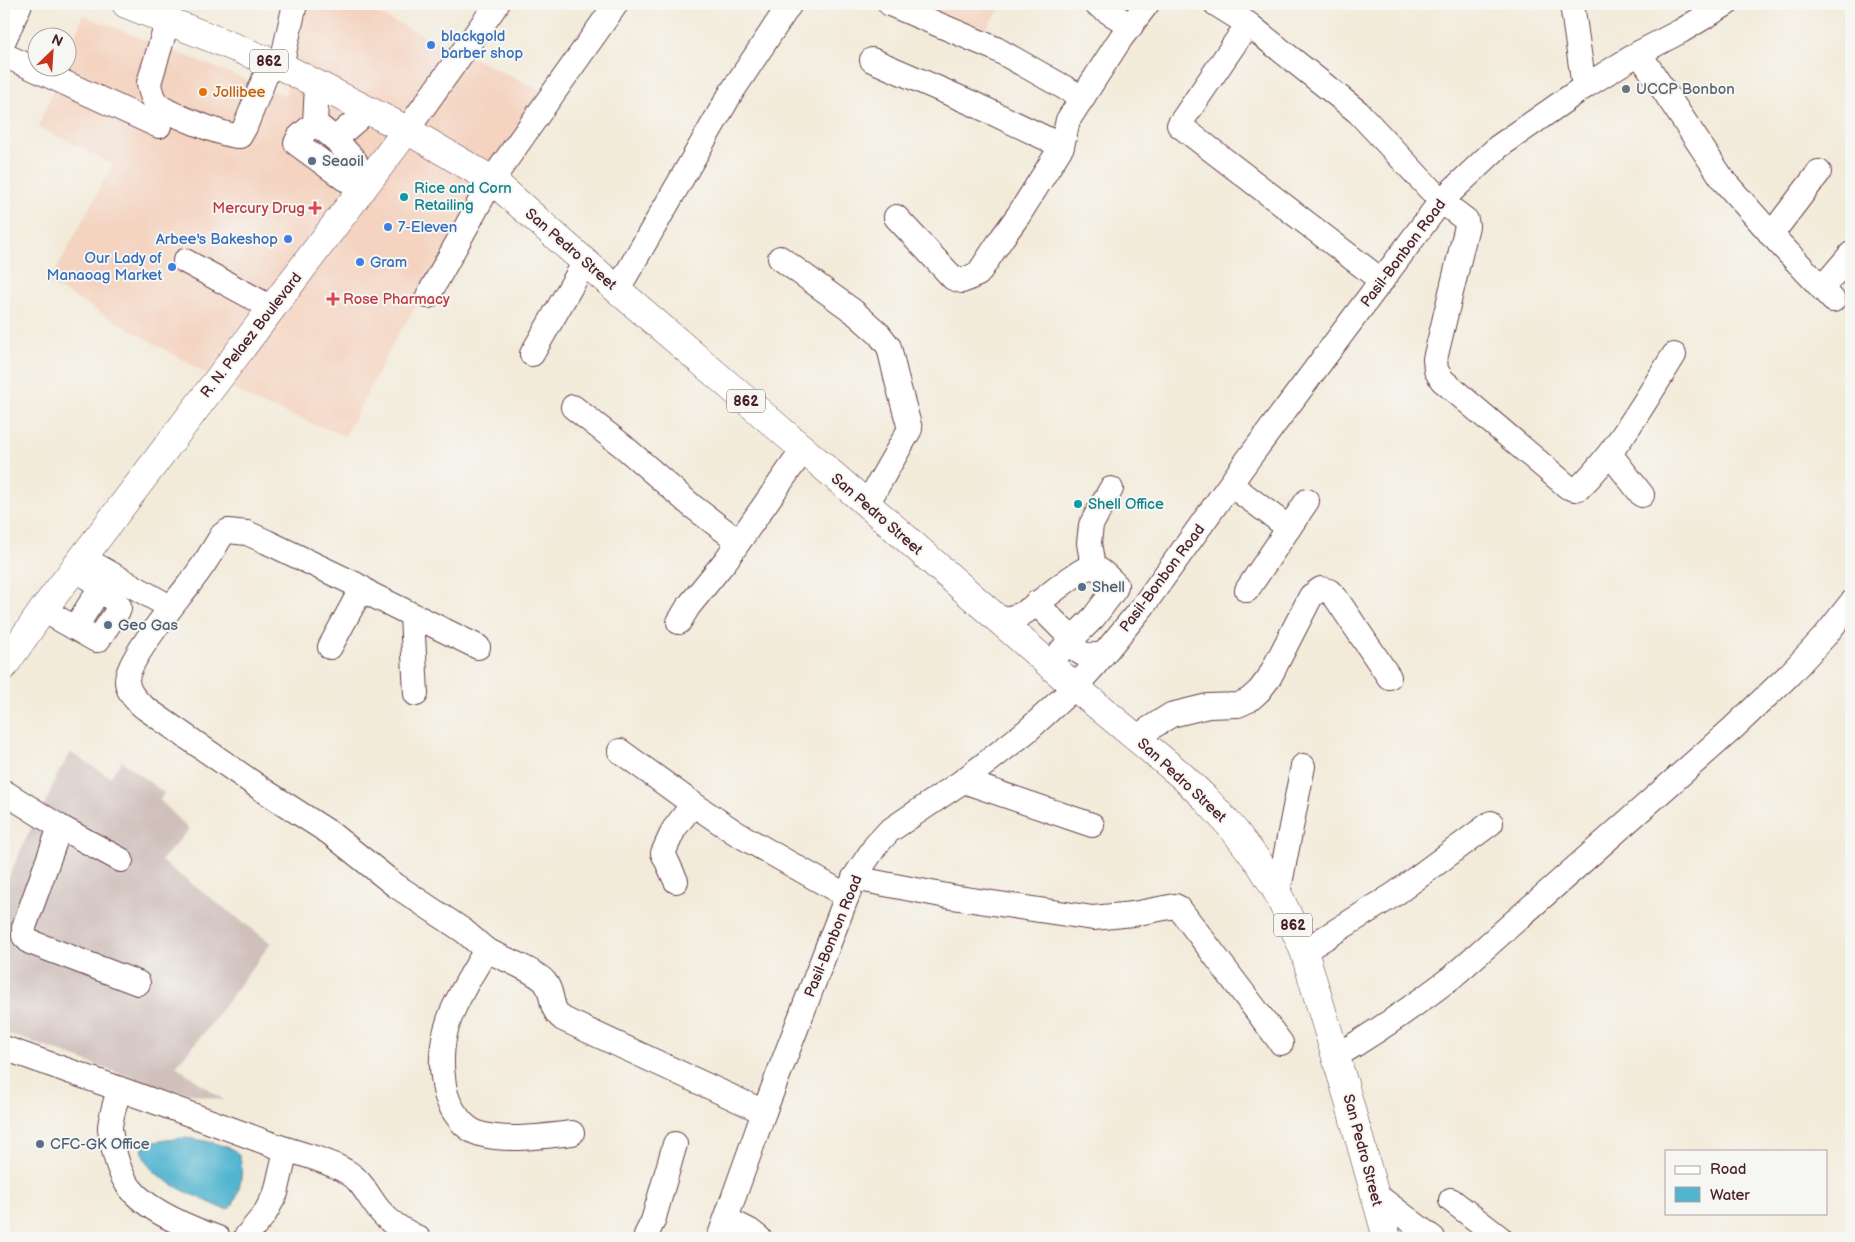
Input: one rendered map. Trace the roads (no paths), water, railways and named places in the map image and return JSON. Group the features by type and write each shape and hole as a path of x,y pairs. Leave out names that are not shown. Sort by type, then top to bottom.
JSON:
{"main road":[{"name":"San Pedro Street","path":"133,5 276,64 407,130 492,180 867,504 1075,687 1181,775 1222,816 1250,850 1286,908 1304,952 1336,1056 1387,1238"},
{"name":"R. N. Pelaez Boulevard","path":"4,666 43,610 272,308 356,182 407,130"}],"street":[{"path":"4,40 20,4"},
{"path":"168,20 149,84 158,105 192,121 225,133 240,136 276,64 295,4"},
{"name":"R. N. Pelaez Boulevard","path":"407,130 497,4"},
{"path":"428,296 492,180 616,4"},
{"path":"618,290 732,93 790,4"},
{"path":"890,4 996,49 1082,98"},
{"path":"1096,4 1131,26"},
{"path":"896,217 953,278 962,281 978,274 1018,216 1062,146 1068,120 1147,4"},
{"path":"1216,4 1248,24 1358,112 1441,200 1466,220 1467,223 1435,364 1438,374 1442,380 1571,488 1579,488 1610,454 1674,354"},
{"path":"1572,4 1584,87"},
{"name":"Pasil-Bonbon Road","path":"723,1229 764,1112 851,887 876,845 889,831 963,780 1027,732 1075,687 1143,606 1441,200 1498,147 1584,87 1638,53 1681,31 1726,4"},
{"path":"1248,24 1179,124 1382,281"},
{"path":"1638,53 1724,181 1828,294 1851,254"},
{"path":"4,55 159,126"},
{"path":"872,60 974,104 1062,146"},
{"path":"315,123 355,158 356,182 345,179 296,142 315,123 317,85"},
{"path":"335,139 368,110"},
{"path":"1771,234 1819,172"},
{"path":"780,258 853,312 890,346 897,382 910,429 867,504"},
{"path":"185,262 272,308"},
{"path":"532,354 585,262"},
{"path":"573,408 623,446 692,506 738,541"},
{"path":"679,622 803,450"},
{"path":"1610,454 1642,495"},
{"path":"1230,485 1289,528"},
{"path":"1093,566 1089,543 1091,525 1112,489"},
{"path":"1247,590 1307,501"},
{"path":"478,647 362,588 247,534 228,531 222,536 190,583 170,607 137,657 127,679 129,689 138,703 263,790 330,833 395,884 464,931 486,950 542,978 548,988 554,1010 563,1019 764,1112"},
{"path":"43,610 98,640 119,609 119,606 79,563"},
{"path":"79,563 170,607"},
{"path":"999,620 1024,613 1036,603 1093,566"},
{"path":"1049,663 1094,617 1115,589 1116,585 1114,582 1093,566"},
{"path":"330,647 362,588"},
{"path":"1136,737 1171,715 1208,706 1238,704 1249,700 1269,678 1311,596 1321,589 1329,591 1336,598 1389,676"},
{"path":"1036,603 1072,639 1075,649 1081,654 1103,654"},
{"path":"1336,1056 1398,1018 1452,977 1746,716 1789,675 1825,636 1851,603"},
{"path":"412,615 416,694"},
{"path":"620,751 736,833 851,887 962,899 1092,918 1133,914 1175,906 1179,908 1281,1043"},
{"path":"1278,894 1303,766"},
{"path":"963,780 1092,826"},
{"path":"4,792 60,827 120,860"},
{"path":"676,881 663,853 674,829 693,804"},
{"path":"1304,952 1395,894 1491,823"},
{"path":"60,827 23,931 24,936 30,942 138,983"},
{"path":"486,950 451,1013 443,1040 441,1062 445,1094 460,1121 465,1126 481,1134 516,1138 572,1133"},
{"path":"4,1048 183,1111 286,1150 332,1164 349,1173 358,1181 381,1212 394,1224 418,1238"},
{"path":"119,1089 112,1118 111,1135 125,1180 140,1198 184,1225 218,1238"},
{"path":"647,1237 675,1144"},
{"path":"244,1238 264,1215 276,1193 286,1150"},
{"path":"1375,1194 1433,1238"},
{"path":"1451,1200 1500,1238"},
{"path":"723,1229 750,1231 759,1238"}],"water":[{"path":"181,1138 201,1140 230,1148 239,1156 242,1170 241,1178 237,1195 231,1207 228,1209 222,1208 186,1192 160,1176 150,1167 144,1158 143,1147 147,1143"}],"place":[{"name":"blackgold barber shop","path":"431,45"},
{"name":"UCCP Bonbon","path":"1626,89"},
{"name":"Jollibee","path":"203,92"},
{"name":"Seaoil","path":"312,161"},
{"name":"Rice and Corn Retailing","path":"404,197"},
{"name":"Mercury Drug","path":"315,208"},
{"name":"7-Eleven","path":"388,227"},
{"name":"Arbee's Bakeshop","path":"288,239"},
{"name":"Gram","path":"360,262"},
{"name":"Our Lady of Manaoag Market","path":"172,267"},
{"name":"Rose Pharmacy","path":"333,299"},
{"name":"Shell Office","path":"1078,504"},
{"name":"Shell","path":"1082,587"},
{"name":"Geo Gas","path":"108,625"},
{"name":"CFC-GK Office","path":"40,1144"}]}
